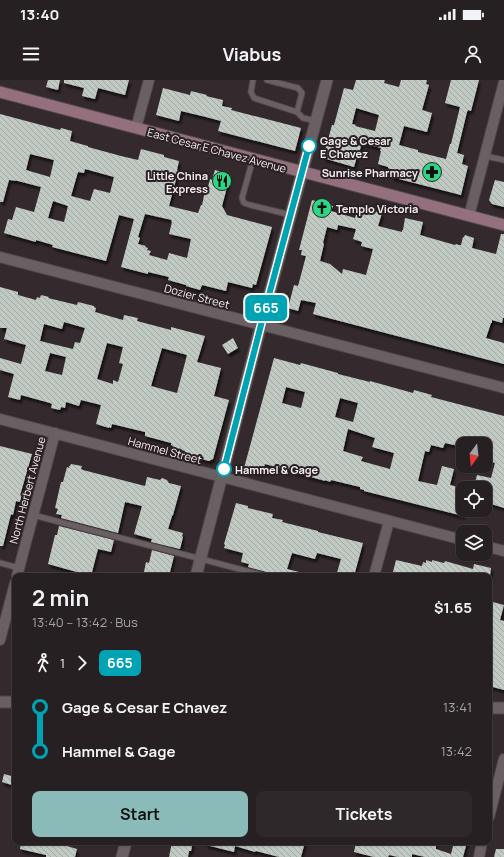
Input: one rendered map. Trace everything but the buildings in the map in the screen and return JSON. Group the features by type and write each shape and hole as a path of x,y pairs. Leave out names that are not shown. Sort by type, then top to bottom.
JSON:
{"main road":[{"name":"East Cesar E Chavez Avenue","path":"0,92 504,225"}],"street":[{"path":"136,128 149,80"},
{"path":"197,573 261,325 327,80"},
{"path":"469,216 504,82"},
{"name":"Dozier Street","path":"0,257 504,388"},
{"name":"Hammel Street","path":"0,419 456,538"},
{"name":"North Herbert Avenue","path":"18,572 55,433"},
{"path":"375,573 389,521"},
{"path":"492,548 504,551"},
{"path":"0,640 12,595"},
{"path":"0,702 12,702"},
{"path":"492,708 504,708"},
{"path":"492,809 498,792 504,758"},
{"path":"122,857 125,845"},
{"path":"479,857 481,845"}],"lane":[{"path":"253,80 251,92 254,98 297,112 303,118 316,121"},
{"path":"267,80 298,88 302,93 297,112"},
{"path":"484,156 504,160"},
{"path":"252,158 242,198 244,202 250,205 291,215"},
{"path":"33,515 254,573"},
{"path":"0,563 18,572"}],"bus line":[{"name":"665","path":"224,469 309,146"}],"place":[{"name":"Gage & Cesar E Chavez","path":"309,146"},
{"name":"Sunrise Pharmacy","path":"432,172"},
{"name":"Little China Express","path":"222,181"},
{"name":"Templo Victoria","path":"322,208"},
{"name":"Hammel & Gage","path":"224,469"}]}
